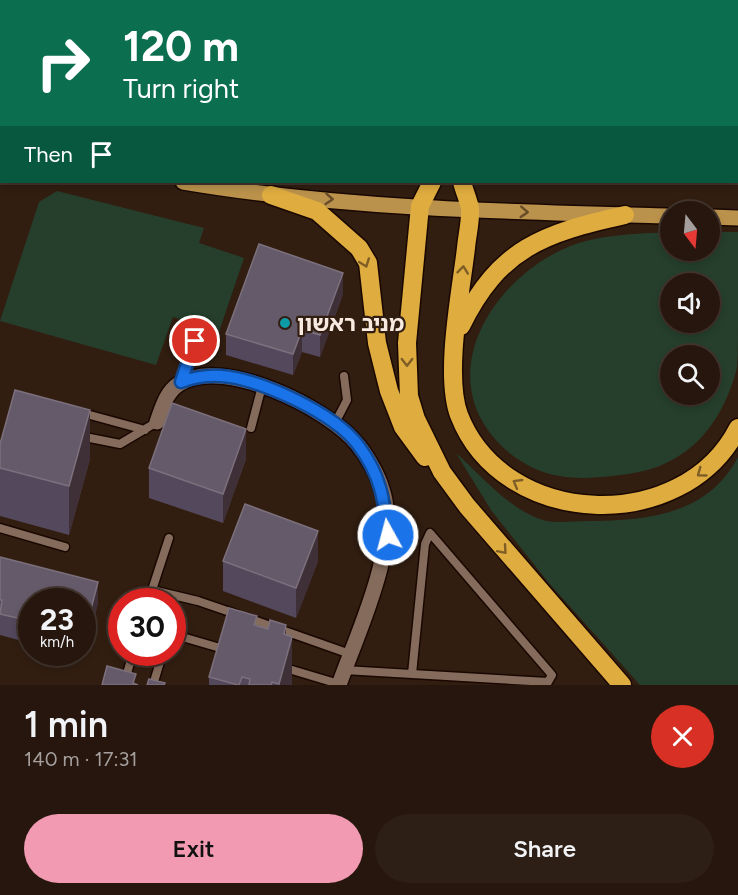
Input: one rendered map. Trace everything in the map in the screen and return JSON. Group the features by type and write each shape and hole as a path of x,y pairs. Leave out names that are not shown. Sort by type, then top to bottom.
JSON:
{"highway":[{"path":"432,183 420,206 407,343 407,375 416,419 442,472"},
{"path":"462,183 470,209 456,336 454,386 459,413 471,440 492,466 515,482 548,499 612,505 643,500 670,491 710,467 725,450 738,428"},
{"path":"271,195 317,211 359,248 368,263 377,343 389,391 403,427 418,451 442,472 499,546 622,685"},
{"path":"456,336 496,269 515,255 559,233 625,215"}],"main road":[{"path":"190,183 271,195 420,206 660,216"},
{"path":"720,217 738,218"}],"street":[{"path":"151,426 170,392 181,382 198,376 223,376 278,391 334,425 358,444 382,489 388,535 382,562 341,680"}],"lane":[{"path":"181,382 195,341"},
{"path":"334,425 347,400 344,376"},
{"path":"251,428 262,386"},
{"path":"71,409 151,426"},
{"path":"68,432 120,444 151,426"},
{"path":"0,528 65,547"},
{"path":"272,664 341,680 412,674 548,682 552,675 430,533 425,544 412,674"},
{"path":"169,538 152,590 198,601 350,654"},
{"path":"186,638 239,654"},
{"path":"125,682 129,666"},
{"path":"153,685 159,666"}],"green space":[{"path":"57,191 204,228 199,243 244,258 219,332 173,317 156,365 0,321 39,202"},
{"path":"720,232 738,232 737,368 722,407 712,424 685,452 668,462 628,474 594,478 550,474 524,463 495,439 478,412 471,384 472,355 482,328 497,302 518,280 542,261 568,247 592,239 660,233 660,261 720,261"},
{"path":"456,453 498,493 522,511 534,517 557,522 632,519 674,511 693,503 710,491 725,476 738,457 738,685 640,685 548,582 491,510"}],"building":[{"name":"מניב ראשון","path":"259,244 343,273 320,335 302,330 293,354 226,334"},
{"path":"15,390 90,410 69,486 0,468 0,444"},
{"path":"172,403 246,429 223,494 149,468"},
{"path":"245,504 318,531 296,588 223,561"},
{"path":"0,557 98,582 96,590 96,588 18,588 18,618 0,614 2,600 0,600"},
{"path":"229,608 257,616 254,625 268,629 270,620 286,625 284,634 292,637 279,684 272,682 271,685 249,685 250,679 242,677 238,685 209,677"},
{"path":"107,666 136,674 133,683 138,685 102,685"},
{"path":"149,679 165,683 164,685 147,685"}],"place":[{"name":"מניב ראשון","path":"285,323"}],"route":[{"path":"195,341 181,382 198,376 223,376 278,391 326,417 358,444 382,489 388,535"}]}
